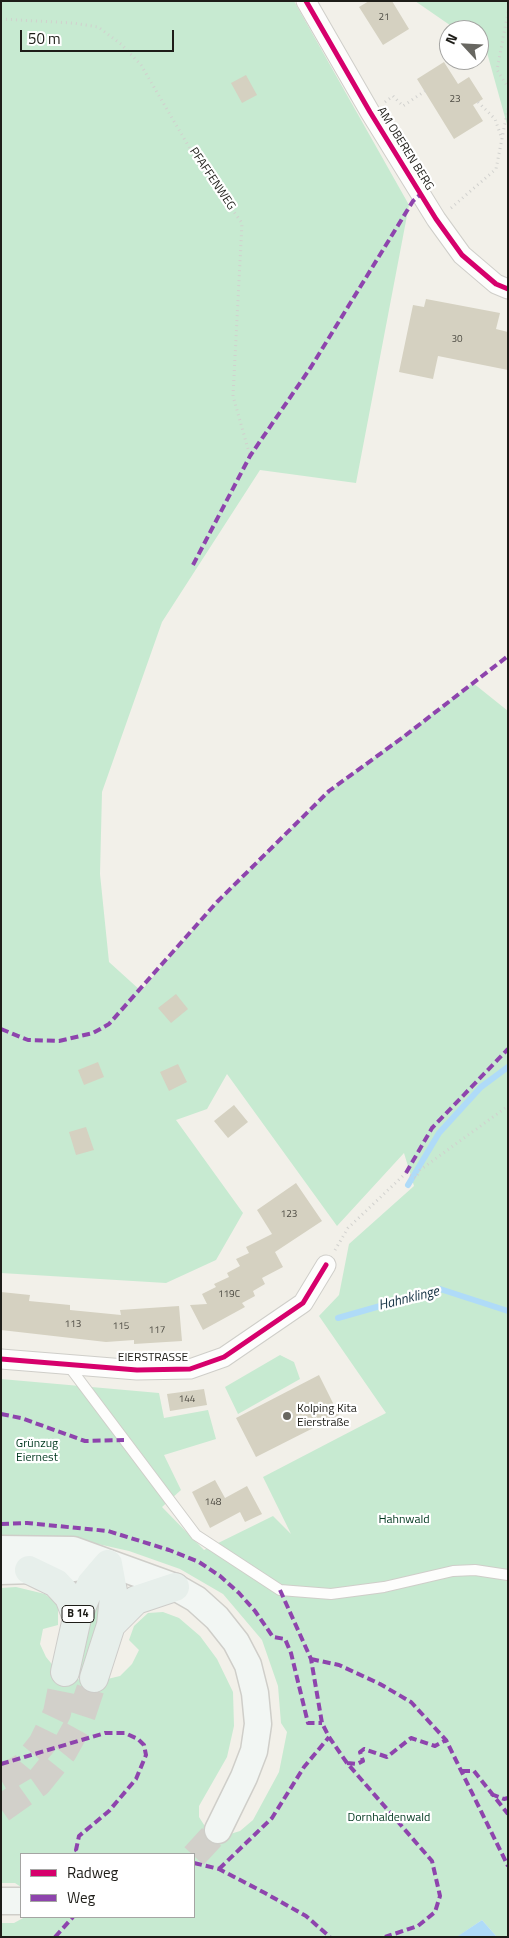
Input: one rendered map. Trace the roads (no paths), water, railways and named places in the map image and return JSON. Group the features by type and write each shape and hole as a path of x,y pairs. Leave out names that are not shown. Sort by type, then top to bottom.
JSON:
{"main road":[{"path":"1,1549 73,1550 175,1587 196,1599 217,1618 236,1642 248,1665 255,1692 258,1724 254,1751 244,1777 218,1830"},
{"path":"1,1571 108,1564"},
{"name":"B 14","path":"65,1672 77,1618 91,1584 108,1564"},
{"name":"B 14","path":"94,1678 111,1625 114,1597 108,1564"},
{"name":"B 14","path":"29,1570 56,1584 69,1597 77,1618"},
{"name":"B 14","path":"111,1625 136,1600 175,1587"},
{"path":"1,1901 20,1901"}],"street":[{"name":"AM OBEREN BERG","path":"306,1 370,112 436,219 462,255 496,284 508,289"},
{"name":"EIERSTRASSE","path":"1,1359 137,1370 190,1369 224,1357 303,1303 326,1265"}],"lane":[{"path":"68,1365 196,1534 280,1590 331,1594 384,1587 453,1571 475,1570 508,1575"}],"water":[{"path":"482,1920 497,1937 457,1937 458,1936"}],"waterway":[{"path":"408,1185 439,1133 481,1087 508,1067"},
{"name":"Hahnklinge","path":"338,1318 440,1289 508,1311"}],"tunnel":[{"path":"1,1780 23,1767 42,1744 57,1713 65,1672"},
{"path":"1,1809 38,1783 63,1752 79,1723 94,1678"},
{"path":"195,1855 218,1830"}],"place":[{"name":"Kolping Kita Eierstraße","path":"287,1416"}],"park label":[{"name":"Grünzug Eiernest","path":"37,1451"},
{"name":"Hahnwald","path":"404,1520"},
{"name":"Dornhaldenwald","path":"389,1818"}]}
